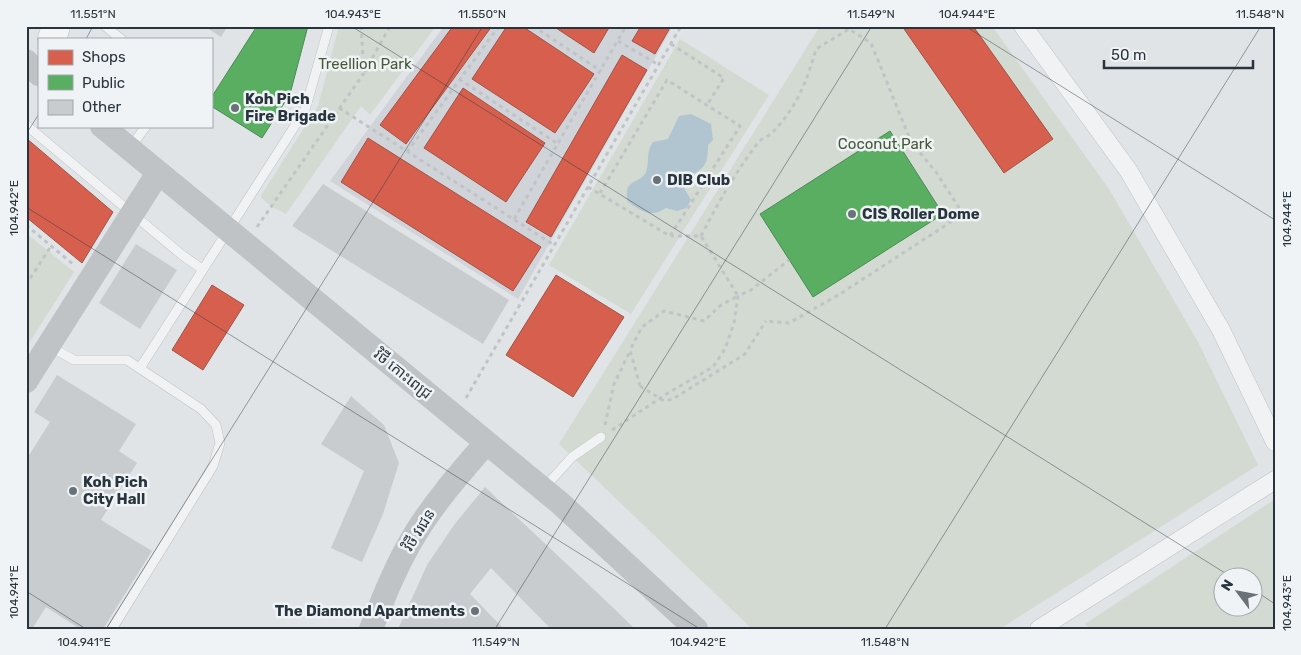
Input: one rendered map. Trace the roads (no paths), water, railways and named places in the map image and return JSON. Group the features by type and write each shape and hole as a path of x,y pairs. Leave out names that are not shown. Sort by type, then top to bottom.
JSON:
{"main road":[{"path":"52,38 56,26"},
{"path":"26,60 38,73"},
{"path":"26,70 38,74"},
{"name":"វិថី កោះពេជ្រ","path":"104,128 543,489 634,569 696,629"},
{"path":"26,381 158,172"},
{"name":"វិថី វរជន","path":"371,629 400,562 416,532 437,502 486,443"}],"street":[{"path":"1023,26 1128,170 1220,330 1275,442"},
{"path":"1039,629 1275,480"}],"lane":[{"path":"105,26 120,38"},
{"path":"140,368 202,269 236,236 305,110 329,26"},
{"path":"26,125 131,213 202,269"},
{"path":"129,149 145,128"},
{"path":"48,346 74,360 127,360 201,409 216,425 220,443 213,466 112,629"},
{"path":"543,489 572,457 601,438"}],"water":[{"path":"691,114 711,124 713,140 708,145 704,166 686,178 683,186 691,200 686,208 677,211 666,208 656,213 651,213 638,209 628,202 628,189 633,182 644,176 648,165 648,154 653,142 668,139 679,116"}],"place":[{"name":"Koh Pich Fire Brigade","path":"235,108"},
{"name":"DIB Club","path":"657,180"},
{"name":"CIS Roller Dome","path":"852,214"},
{"name":"Koh Pich City Hall","path":"73,491"},
{"name":"The Diamond Apartments","path":"475,611"}],"park label":[{"name":"Treellion Park","path":"365,64"},
{"name":"Coconut Park","path":"885,144"}]}
